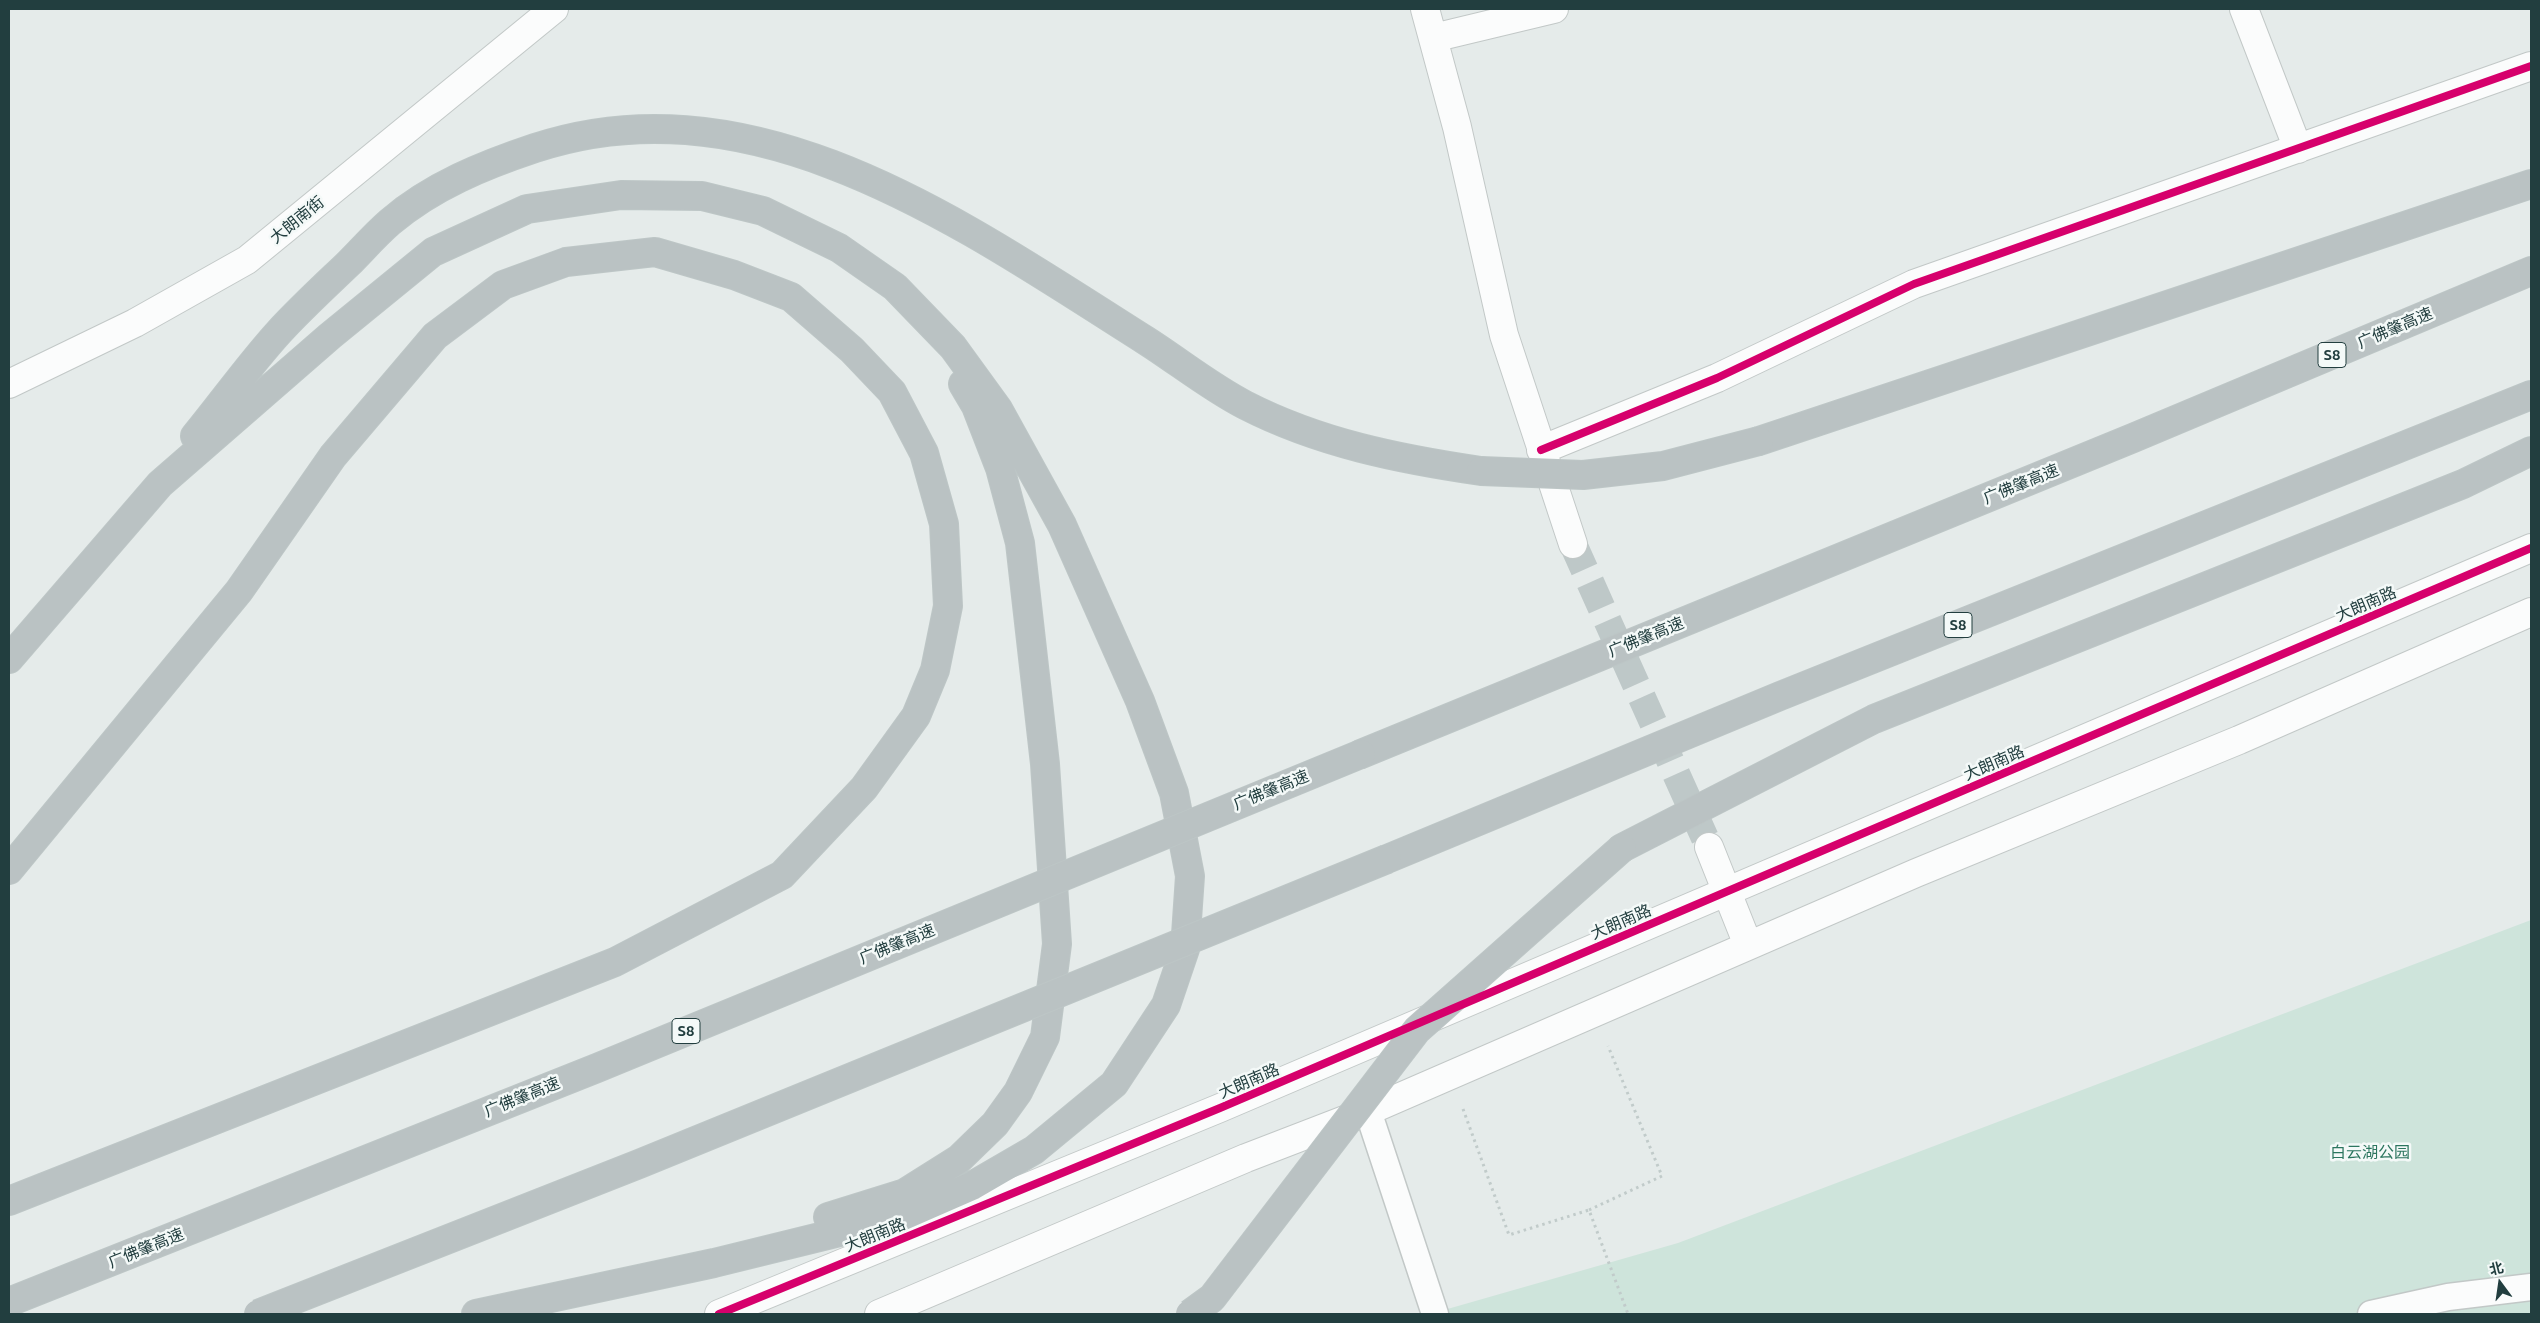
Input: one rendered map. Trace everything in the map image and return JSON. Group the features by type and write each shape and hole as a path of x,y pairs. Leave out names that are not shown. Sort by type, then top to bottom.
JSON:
{"highway":[{"path":"9,659 137,508 279,332 391,220 449,182 504,158 569,137 611,129 649,127 733,135 778,145 822,160 952,221 1072,294 1243,404 1290,426 1339,443 1402,459 1481,470 1583,475 1664,466 1758,441 2531,184"},
{"path":"137,508 160,484 330,336 433,252 527,209 621,195 702,196 763,212 839,248 895,286 953,347 1002,417 1062,526 1140,701 1174,793 1190,876 1185,949 1166,1005 1114,1084 1034,1150 972,1186 901,1217 714,1263 476,1314"},
{"path":"9,870 239,591 333,456 435,336 503,285 566,262 655,252 734,275 791,297 852,350 892,392 924,453 944,524 948,606 935,670 916,716 864,788 782,875 615,962 9,1201"},
{"name":"广佛肇高速","path":"9,1302 616,1060 2142,434 2531,271"},
{"path":"599,1287 905,1193 959,1159 996,1124 1018,1092 1045,1037 1056,944 1044,764 1020,543 1000,468 976,406 927,321"},
{"name":"S8","path":"258,1314 630,1167 1387,859 1780,696 2531,395"},
{"path":"1190,1314 1212,1298 1417,1030 1622,848 1874,719 2463,484 2531,451"}],"street":[{"name":"大朗南街","path":"9,384 134,323 247,260 554,9"},
{"path":"1425,9 1456,127 1504,335 1573,544"},
{"path":"1433,38 1554,9"},
{"path":"2244,9 2298,148"},
{"path":"1541,450 1717,378 1914,284 2531,66"},
{"name":"大朗南路","path":"719,1314 1229,1104 2531,548"},
{"path":"879,1314 1246,1158 1368,1111 1924,870 2239,740 2531,612"},
{"path":"1709,847 1748,946"}],"lane":[{"path":"1368,1111 1435,1314"},
{"path":"2371,1314 2448,1297 2531,1287"}],"path":[{"path":"1451,1075 1509,1235 1588,1210 1662,1176 1594,1012"},
{"path":"1588,1210 1628,1314"}],"green space":[{"name":"白云湖公园","path":"2531,920 2531,1314 1430,1314 1678,1243"}],"tunnel":[{"path":"1573,544 1709,847"}],"cycle path":[{"path":"1541,450 1717,378 1914,284 2531,66"},
{"path":"719,1314 1220,1108 2531,548"}]}
